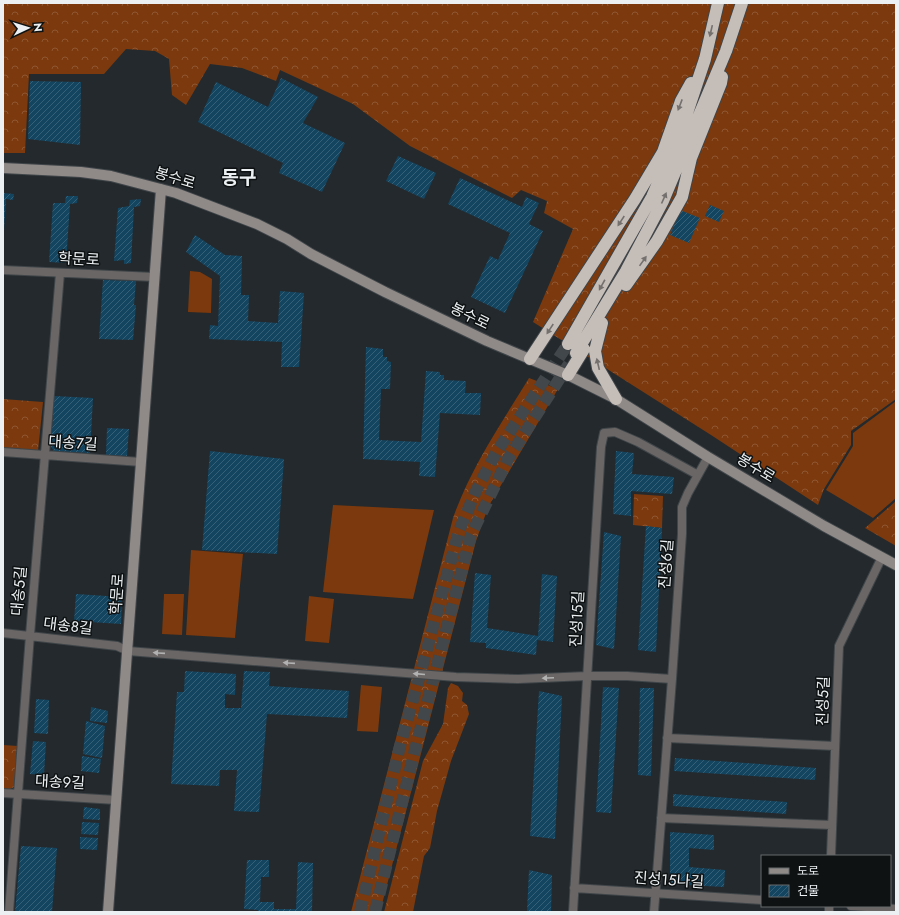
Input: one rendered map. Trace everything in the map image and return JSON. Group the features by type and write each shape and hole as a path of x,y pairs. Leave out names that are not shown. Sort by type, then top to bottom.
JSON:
{"highway":[{"path":"718,3 705,59 682,128 652,196 572,349 626,271 663,200 726,51 742,3"},
{"path":"568,376 633,275 657,241 682,197 691,158 721,83 726,51"},
{"path":"530,359 636,199 663,152 681,101 705,59"},
{"path":"602,323 595,351 598,368 616,399"}],"main road":[{"name":"봉수로","path":"3,168 81,172 111,176 176,193 257,224 385,292 487,341 568,376 616,399 708,457 824,526 896,565"},
{"name":"학문로","path":"108,912 161,189"}],"street":[{"name":"학문로","path":"3,270 154,277"},
{"name":"대송5길","path":"9,912 44,455 60,273"},
{"name":"진성15길","path":"573,912 601,447 604,433 615,432 638,442 698,475"},
{"name":"대송7길","path":"3,452 141,462"},
{"name":"진성6길","path":"654,912 672,680 682,534 682,507 708,457"},
{"name":"진성5길","path":"831,855 839,646 882,558"},
{"name":"대송8길","path":"3,633 117,646 128,651 456,677 518,679 587,676"},
{"path":"587,676 627,676 672,680"},
{"path":"667,738 835,746"},
{"name":"대송9길","path":"3,793 116,800"},
{"path":"661,818 832,825"},
{"name":"진성15나길","path":"574,888 761,900"},
{"path":"866,907 896,909"}],"green space":[{"path":"3,3 896,3 896,399 851,431 851,445 824,489 818,505 533,322 573,229 544,213 547,201 521,190 512,198 410,146 353,104 280,70 276,81 242,68 210,64 186,105 172,95 169,59 155,51 126,49 104,74 29,74 25,153 3,153"},
{"path":"190,271 200,272 212,279 211,313 188,312"},
{"path":"529,378 558,389 491,502 476,541 380,912 351,912 453,518 460,499 478,463 497,429"},
{"path":"3,399 43,402 38,451 3,449"},
{"path":"896,401 896,498 873,518 826,490 853,446 853,433"},
{"path":"634,494 663,496 662,528 633,525"},
{"path":"896,501 896,546 865,528"},
{"path":"333,505 434,510 413,599 323,592"},
{"path":"191,550 243,554 235,638 186,635"},
{"path":"164,594 184,594 182,635 162,634"},
{"path":"309,596 334,599 329,643 305,641"},
{"path":"451,683 458,686 463,693 462,701 467,705 469,714 451,761 437,811 430,848 424,856 413,912 384,912 423,761 443,724 448,688"},
{"path":"361,685 382,687 378,732 357,731"},
{"path":"3,745 18,746 14,787 10,789 3,789"}],"building":[{"path":"281,78 318,97 303,123 345,143 322,192 279,173 283,163 198,122 216,82 268,107"},
{"path":"30,81 81,82 80,145 28,139"},
{"path":"398,156 436,173 424,199 386,181"},
{"path":"460,178 522,207 526,197 539,203 529,224 543,231 505,313 471,297 490,256 498,260 510,233 448,204"},
{"path":"3,193 14,194 13,200 6,199 4,231 3,231"},
{"path":"66,196 78,196 77,203 70,204 66,263 49,262 53,203 65,203"},
{"path":"141,199 140,206 134,207 131,263 124,264 124,260 114,261 118,208 129,206 130,200"},
{"path":"710,205 724,211 719,222 705,216"},
{"path":"680,210 700,218 689,243 670,235"},
{"path":"195,235 225,255 242,256 241,295 249,295 248,321 278,323 280,291 304,293 299,367 281,367 282,342 209,339 210,325 218,326 220,276 186,252"},
{"path":"103,280 136,281 134,305 136,305 133,340 99,339"},
{"path":"366,347 383,349 383,357 387,357 387,361 391,362 390,389 381,389 379,440 421,442 426,371 440,372 440,375 444,375 444,380 466,381 465,393 481,393 480,415 440,413 435,477 419,476 420,462 363,459"},
{"path":"54,396 93,398 90,453 54,451 51,447"},
{"path":"107,428 129,429 127,456 106,455"},
{"path":"210,451 284,459 277,554 202,550"},
{"path":"616,451 634,453 632,474 674,477 672,494 631,491 631,516 613,514"},
{"path":"646,526 662,528 656,652 638,650"},
{"path":"604,532 621,536 614,649 596,645"},
{"path":"475,573 491,575 487,628 538,636 542,574 557,576 553,642 537,640 536,655 486,648 486,643 470,642"},
{"path":"76,594 122,597 121,624 74,621"},
{"path":"185,671 236,674 235,695 225,694 225,708 241,708 244,671 270,672 269,686 349,691 347,718 267,714 259,812 234,811 237,770 220,770 219,786 171,784 177,692 184,692"},
{"path":"603,687 619,688 611,813 596,812"},
{"path":"640,688 654,688 651,776 638,775"},
{"path":"539,691 562,696 555,839 530,836"},
{"path":"36,699 49,700 48,734 34,733"},
{"path":"91,707 108,711 107,723 90,721"},
{"path":"86,721 105,726 102,758 83,754"},
{"path":"33,741 46,742 44,775 30,774"},
{"path":"82,756 101,759 99,773 81,771"},
{"path":"675,758 816,768 815,780 674,771"},
{"path":"673,794 787,802 786,814 673,806"},
{"path":"84,807 100,809 100,820 83,819"},
{"path":"82,822 99,823 98,835 81,834"},
{"path":"670,832 714,835 714,850 689,848 689,867 725,870 724,887 670,884"},
{"path":"80,837 98,838 97,850 80,849"},
{"path":"21,846 57,848 52,912 15,912"},
{"path":"247,860 269,860 269,877 261,877 260,902 274,902 274,909 296,909 298,862 313,863 312,912 258,912 258,910 244,909"},
{"path":"529,870 552,875 551,912 527,912"}],"tunnel":[{"path":"360,912 400,746 459,531 476,491 496,453 568,344"},
{"path":"375,912 416,746 471,535 508,459 569,364"}],"district":[{"name":"동구","path":"239,177"}]}
